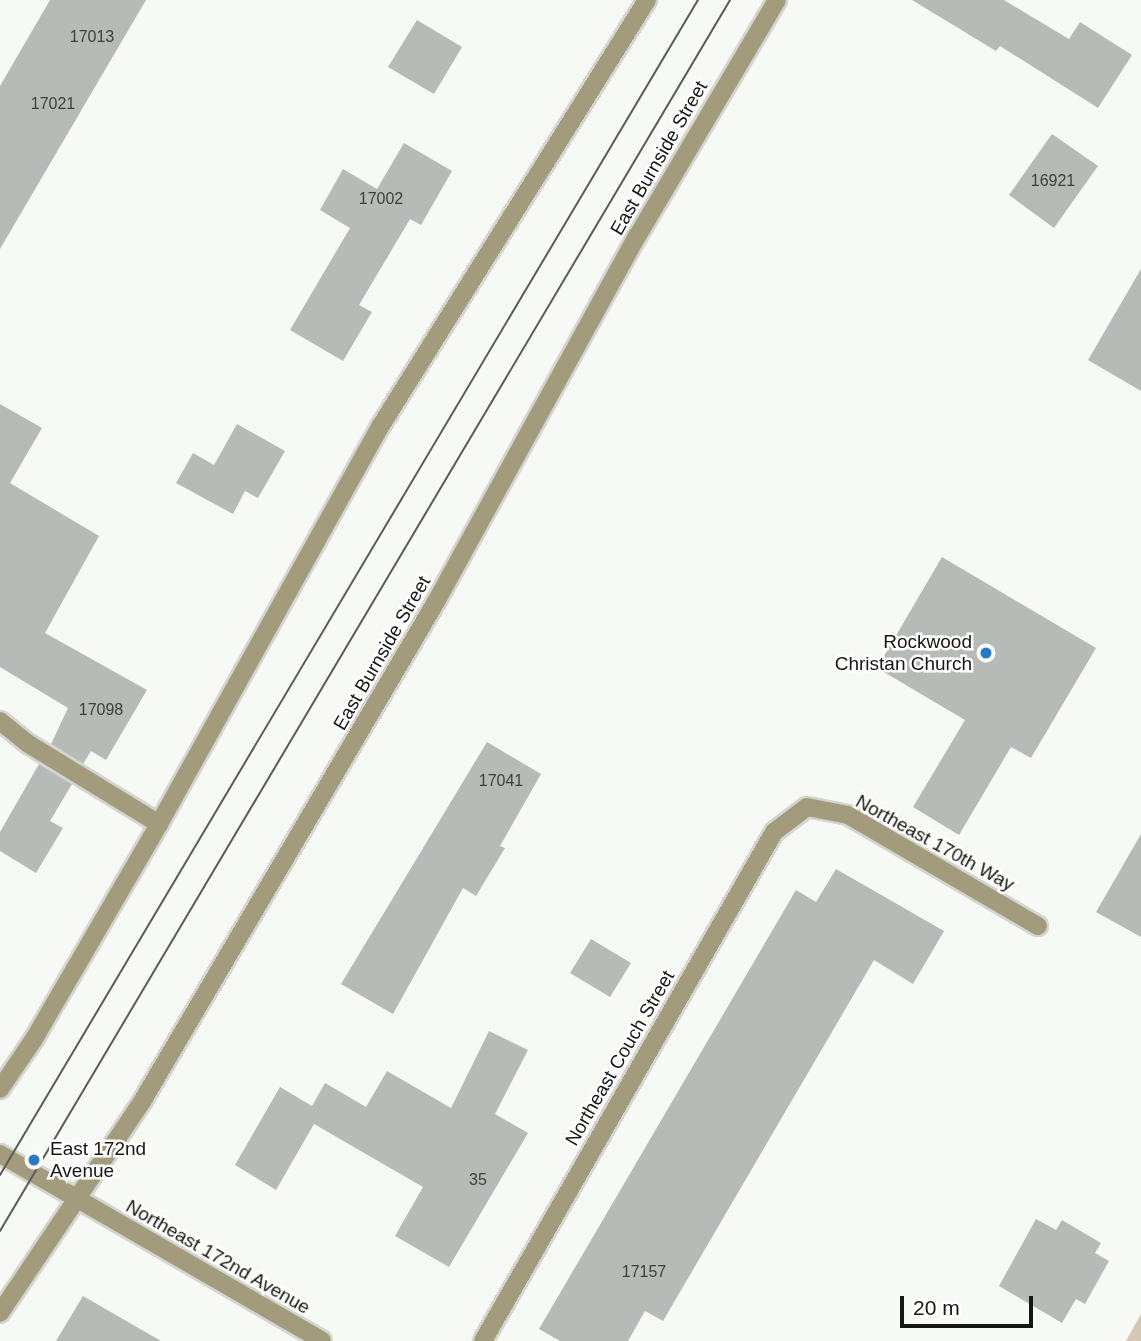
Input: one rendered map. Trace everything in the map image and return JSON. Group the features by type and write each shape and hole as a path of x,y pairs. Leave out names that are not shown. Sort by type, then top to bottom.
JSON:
{"street":[{"path":"0,1089 34,1039 159,824 380,427 647,0"},
{"name":"East Burnside Street","path":"0,1312 143,1100 437,600 638,235 777,0"},
{"path":"0,721 27,743 159,824"},
{"name":"Northeast 170th Way","path":"807,807 848,815 1038,926"},
{"name":"Northeast Couch Street","path":"483,1341 774,832 807,807"},
{"name":"Northeast 172nd Avenue","path":"0,1154 322,1341"}],"shaded area":[{"path":"1141,1314 1141,1341 1126,1341"}],"building":[{"path":"50,0 146,0 0,249 0,86"},
{"path":"912,0 1004,0 1069,39 1080,22 1132,55 1098,108 1000,46 996,51"},
{"path":"417,20 462,47 434,94 388,67"},
{"path":"1052,134 1098,166 1054,228 1009,195"},
{"path":"404,143 452,171 421,225 410,219 359,305 372,312 343,361 290,330 350,228 320,210 343,169 377,189"},
{"path":"1141,269 1141,391 1088,360"},
{"path":"0,404 42,428 10,483 99,536 45,633 147,690 106,760 91,751 83,764 51,744 68,708 0,667"},
{"path":"237,424 285,451 258,498 245,491 233,514 176,483 193,453 214,465"},
{"path":"942,557 1096,648 1031,758 1011,747 959,835 913,807 965,720 877,668"},
{"path":"487,742 541,774 500,846 505,848 476,896 463,888 393,1014 341,984"},
{"path":"39,764 72,784 50,821 63,828 36,873 0,851 0,832"},
{"path":"1141,834 1141,937 1096,912"},
{"path":"836,869 944,931 913,984 874,960 663,1321 645,1311 628,1341 560,1341 539,1329 796,890 816,902"},
{"path":"591,939 631,963 610,997 570,973"},
{"path":"489,1031 528,1050 495,1114 528,1133 449,1267 395,1236 423,1187 314,1124 276,1190 235,1165 280,1087 312,1106 325,1083 366,1107 387,1071 451,1108"},
{"path":"1036,1219 1056,1230 1062,1220 1101,1243 1095,1253 1109,1261 1085,1304 1076,1299 1062,1323 999,1286"},
{"path":"83,1296 161,1341 56,1341"}],"tram line":[{"path":"0,1175 698,0"},
{"path":"0,1231 730,0"}],"place":[{"name":"Rockwood Christan Church","path":"986,653"},
{"name":"East 172nd Avenue","path":"34,1160"}]}
